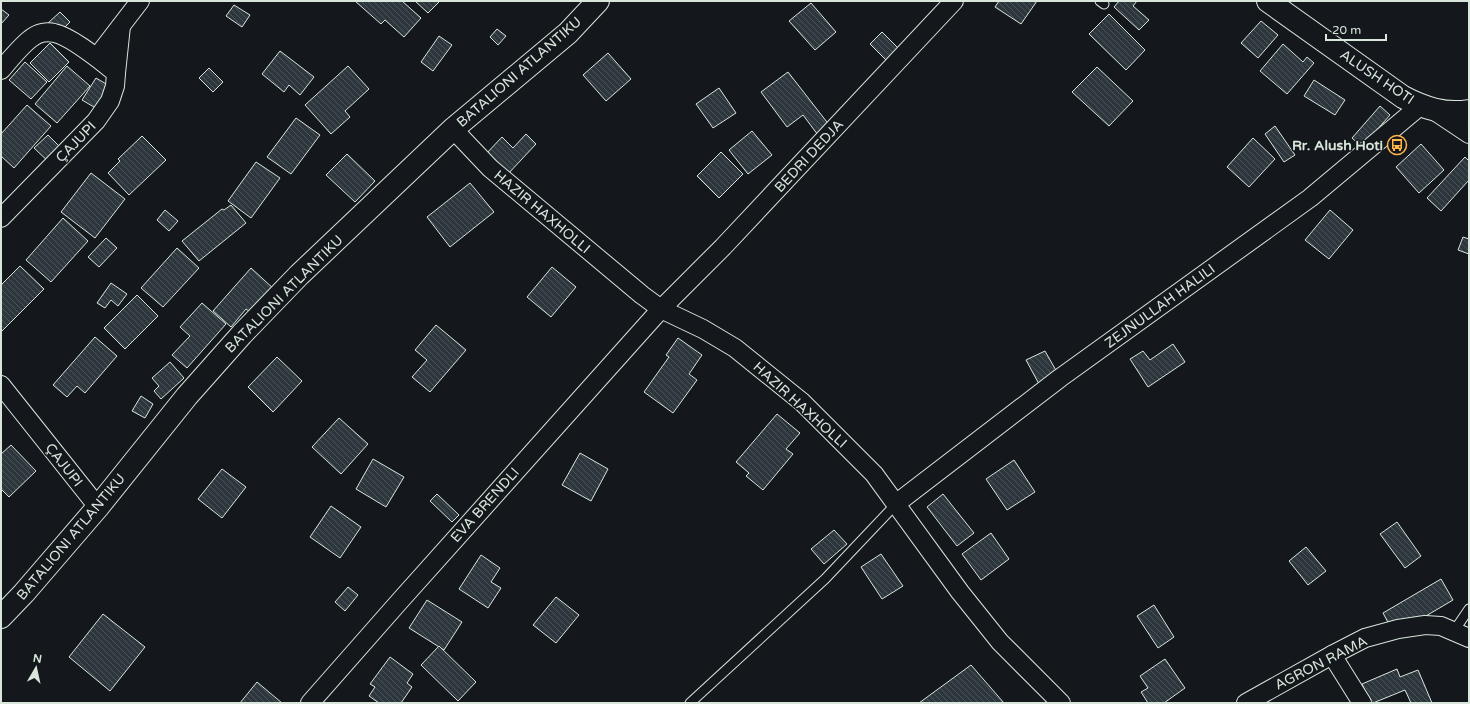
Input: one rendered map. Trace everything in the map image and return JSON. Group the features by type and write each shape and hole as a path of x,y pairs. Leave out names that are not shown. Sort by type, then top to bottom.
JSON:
{"street":[{"path":"97,58 140,1"},
{"name":"BATALIONI ATLANTIKU","path":"1,617 24,593 98,507 187,396 242,334 299,274 453,129 568,33 598,1"},
{"name":"BEDRI DEDJA","path":"662,309 733,237 954,1"},
{"name":"ALUSH HOTI","path":"1268,1 1403,97 1427,108 1469,134"},
{"name":"ÇAJUPI","path":"1,218 96,122 110,101 116,86 121,26"},
{"path":"1,70 33,36 43,32 54,33 65,38 97,58 116,73"},
{"path":"1427,108 1449,112 1469,111"},
{"name":"ZEJNULLAH HALILI","path":"897,503 1060,378 1310,198 1427,108"},
{"name":"HAZIR HAXHOLLI","path":"453,129 490,168 642,296 662,309 703,329 728,344 762,368 802,402 869,468 897,503 960,592 1000,642 1061,703"},
{"name":"EVA BRENDLI","path":"310,703 403,597 662,309"},
{"name":"ÇAJUPI","path":"1,385 98,507"},
{"name":"AGRON RAMA","path":"1246,703 1365,638 1398,629 1425,625 1441,626 1462,634"},
{"path":"1332,655 1362,703"}],"lane":[{"path":"690,703 825,579 897,503"},
{"path":"1462,634 1469,609"}],"building":[{"path":"355,1 402,1 421,18 404,37 385,20 381,24"},
{"path":"415,1 440,1 428,13"},
{"path":"999,1 1037,1 1021,24 995,7"},
{"path":"1119,1 1137,1 1133,6 1149,20 1139,30 1114,7"},
{"path":"811,3 836,32 815,50 789,21"},
{"path":"234,5 250,15 242,27 226,16"},
{"path":"1,9 9,15 1,24"},
{"path":"60,12 70,22 59,33 48,23"},
{"path":"1109,14 1145,50 1126,70 1089,34"},
{"path":"1261,21 1278,35 1258,58 1241,43"},
{"path":"497,29 506,36 498,45 490,37"},
{"path":"882,32 901,51 889,63 870,44"},
{"path":"439,36 452,45 433,71 421,62"},
{"path":"50,43 69,62 49,82 30,63"},
{"path":"1283,44 1303,62 1307,57 1314,63 1287,94 1260,71"},
{"path":"280,51 314,77 300,95 289,85 284,92 262,74"},
{"path":"608,53 631,79 606,101 583,75"},
{"path":"25,62 47,82 31,99 9,80"},
{"path":"67,66 90,86 57,123 35,104"},
{"path":"348,66 369,89 345,111 350,117 331,134 305,105"},
{"path":"1097,67 1133,101 1109,126 1072,92"},
{"path":"209,68 223,82 213,92 199,78"},
{"path":"788,72 830,126 818,135 803,115 787,127 761,92"},
{"path":"96,78 113,88 99,110 82,100"},
{"path":"1314,80 1345,100 1335,115 1304,96"},
{"path":"719,88 736,113 713,128 696,104"},
{"path":"27,105 51,126 14,168 1,156 1,134"},
{"path":"1380,106 1390,115 1362,147 1352,138"},
{"path":"296,118 320,135 291,174 267,157"},
{"path":"1275,126 1295,155 1284,162 1265,134"},
{"path":"752,131 772,155 748,174 729,150"},
{"path":"526,134 536,144 507,175 485,155 502,137 513,148"},
{"path":"48,135 64,151 51,164 34,148"},
{"path":"142,136 166,160 129,195 108,173 120,161 118,159"},
{"path":"1253,138 1275,159 1249,187 1227,167"},
{"path":"1421,144 1444,170 1419,193 1396,167"},
{"path":"721,152 743,174 719,198 697,176"},
{"path":"347,154 375,181 355,202 326,175"},
{"path":"1465,157 1469,161 1469,180 1441,211 1427,198"},
{"path":"256,162 280,178 251,218 228,201"},
{"path":"91,173 125,199 95,238 61,212"},
{"path":"470,183 494,212 450,247 427,217"},
{"path":"231,205 246,223 199,261 182,241 222,209 224,210"},
{"path":"165,210 178,221 169,231 157,220"},
{"path":"1330,210 1353,230 1329,259 1305,240"},
{"path":"63,218 88,241 51,282 26,260"},
{"path":"1463,237 1469,239 1469,254 1458,250"},
{"path":"106,238 117,248 99,267 88,257"},
{"path":"177,248 199,268 163,307 141,288"},
{"path":"20,266 44,289 1,332 1,283 2,284"},
{"path":"552,267 576,287 551,317 527,297"},
{"path":"251,268 275,290 253,314 246,309 231,327 213,311"},
{"path":"111,283 127,294 118,306 111,300 105,308 97,303"},
{"path":"137,295 158,316 125,349 104,328"},
{"path":"202,303 226,324 187,368 172,355 190,336 180,327"},
{"path":"436,325 466,350 430,392 412,377 427,360 415,350"},
{"path":"95,337 117,356 85,393 77,386 67,397 53,385"},
{"path":"678,338 702,355 689,374 697,380 673,413 644,392 669,357 666,355"},
{"path":"1173,344 1185,362 1148,387 1130,359 1143,351 1150,360"},
{"path":"1045,351 1058,374 1039,384 1026,360"},
{"path":"277,357 302,381 273,412 248,387"},
{"path":"170,362 184,378 161,399 154,391 159,386 152,378"},
{"path":"141,396 153,404 145,418 132,411"},
{"path":"777,414 800,433 786,449 793,454 763,490 746,476 749,473 736,462"},
{"path":"339,418 368,444 341,474 312,447"},
{"path":"11,445 36,471 9,497 1,489 1,454"},
{"path":"580,453 608,469 591,501 562,485"},
{"path":"373,459 404,477 386,507 356,489"},
{"path":"1014,460 1035,492 1007,510 986,479"},
{"path":"222,469 246,487 222,518 198,499"},
{"path":"437,494 459,515 452,522 430,501"},
{"path":"943,494 974,533 957,546 927,507"},
{"path":"331,506 361,527 340,558 310,537"},
{"path":"1397,522 1421,556 1405,568 1380,534"},
{"path":"834,530 847,544 824,564 811,549"},
{"path":"991,533 1009,559 981,580 962,554"},
{"path":"1306,547 1326,571 1308,585 1289,561"},
{"path":"881,554 903,586 882,599 861,567"},
{"path":"481,555 500,568 491,582 501,588 488,608 459,589"},
{"path":"1441,579 1453,600 1409,626 1390,626 1383,613"},
{"path":"348,587 358,595 345,611 335,602"},
{"path":"556,597 579,615 556,643 533,625"},
{"path":"427,600 462,622 444,650 409,628"},
{"path":"1154,605 1174,637 1158,648 1137,616"},
{"path":"103,614 145,647 110,691 69,657"},
{"path":"439,646 476,682 458,701 421,665"},
{"path":"390,657 413,674 407,683 412,687 401,703 379,703 369,696 375,687 370,684"},
{"path":"1165,659 1185,688 1164,703 1148,703 1141,692 1148,688 1140,676"},
{"path":"971,665 1004,703 919,703"},
{"path":"1397,669 1400,677 1418,670 1432,703 1411,703 1405,690 1370,703 1362,684"},
{"path":"257,682 282,703 240,703"}],"place":[{"name":"Rr. Alush Hoti","path":"1397,145"}]}
